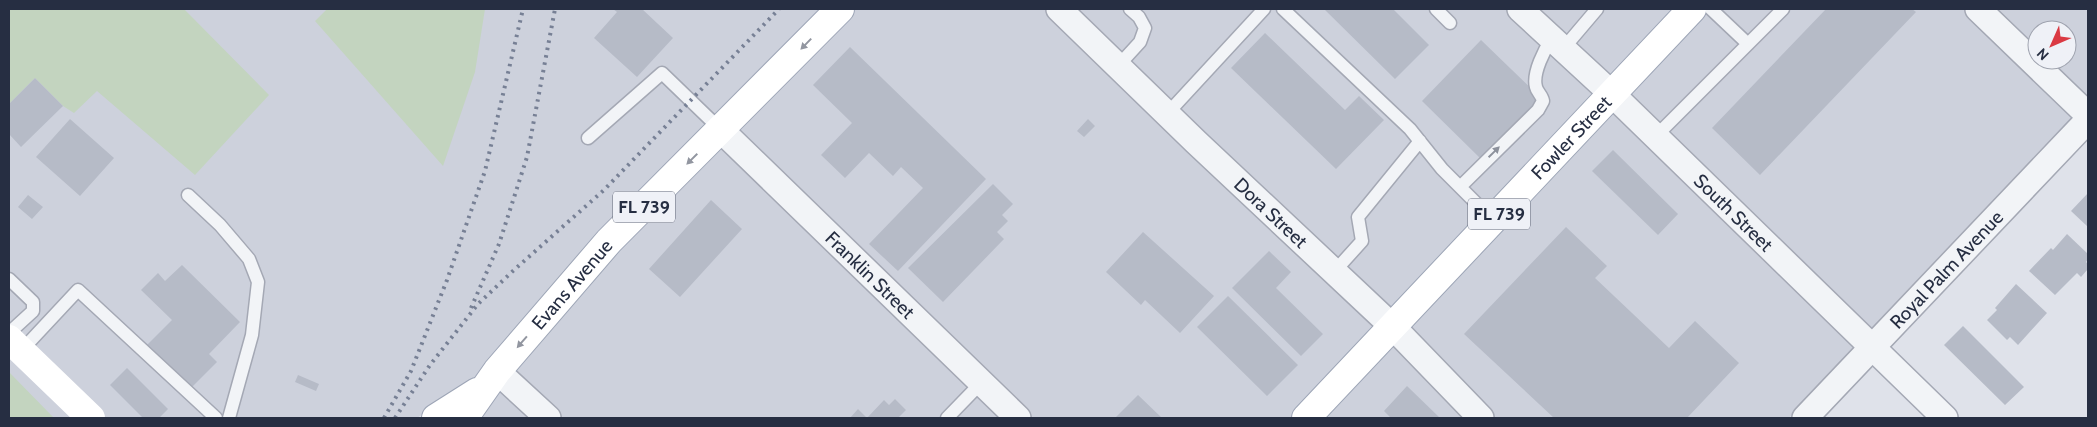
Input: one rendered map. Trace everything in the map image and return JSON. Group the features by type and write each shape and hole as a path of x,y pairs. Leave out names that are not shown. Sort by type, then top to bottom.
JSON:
{"main road":[{"name":"Evans Avenue","path":"464,418 492,378 610,241 840,9"},
{"name":"Fowler Street","path":"1306,418 1692,9"},
{"path":"13,341 90,418"},
{"path":"436,418 492,378"}],"street":[{"name":"Dora Street","path":"1059,9 1393,328 1482,418"},
{"name":"South Street","path":"1520,9 1611,93 1945,418"},
{"path":"1978,9 2088,115"},
{"name":"Royal Palm Avenue","path":"1805,418 2088,120"},
{"name":"Franklin Street","path":"721,130 1018,418"},
{"path":"492,378 548,418"}],"lane":[{"path":"1118,66 1140,42 1146,28 1139,17 1130,9"},
{"path":"1167,114 1264,9"},
{"path":"1284,9 1383,102 1442,169 1493,220"},
{"path":"1436,9 1450,23"},
{"path":"1460,187 1538,110 1543,101 1542,95 1536,87 1536,76 1542,54 1558,43 1597,9"},
{"path":"1711,9 1748,44"},
{"path":"1655,136 1783,9"},
{"path":"588,138 662,73 721,130"},
{"path":"1334,272 1362,241 1358,216 1420,142"},
{"path":"188,195 220,225 249,259 258,282 252,335 229,418"},
{"path":"9,279 33,302 32,311 13,341"},
{"path":"13,341 78,290 216,418"},
{"path":"947,418 981,383"}],"shaded area":[{"path":"9,9 824,9 479,377 417,418 9,418"},
{"path":"855,9 1676,9 1291,418 477,418 501,385 618,249"},
{"path":"1707,9 2088,9 2088,105 1789,418 1321,418"}],"green space":[{"path":"9,9 184,9 269,95 195,175 97,91 74,113 63,106 35,78 9,104"},
{"path":"327,9 485,9 475,72 443,166 315,21"},
{"path":"9,372 54,418 9,418"}],"building":[{"path":"613,9 642,9 673,38 637,77 594,38 617,12"},
{"path":"1324,9 1393,9 1429,45 1395,79"},
{"path":"1826,9 1912,9 1916,12 1760,175 1712,128"},
{"path":"1265,33 1345,110 1359,96 1384,120 1336,169 1231,68"},
{"path":"1481,40 1541,98 1481,159 1422,101"},
{"path":"850,47 986,179 898,271 869,244 923,188 901,167 893,176 869,153 845,178 821,155 852,123 813,85"},
{"path":"35,78 63,106 21,147 9,134 9,104"},
{"path":"70,119 114,158 80,196 36,157"},
{"path":"1088,119 1095,126 1084,137 1077,131"},
{"path":"1613,150 1678,214 1658,235 1592,171"},
{"path":"993,184 1013,204 1002,215 1008,221 997,232 1004,239 943,302 908,268"},
{"path":"2088,193 2088,227 2071,211"},
{"path":"28,195 43,207 32,219 18,207"},
{"path":"711,200 742,229 680,297 649,269"},
{"path":"1566,227 1607,266 1595,278 1669,348 1695,321 1739,363 1687,418 1554,418 1464,334"},
{"path":"1143,232 1214,296 1180,333 1145,300 1141,305 1106,272"},
{"path":"2067,234 2088,254 2086,262 2088,269 2081,277 2077,273 2055,295 2029,271 2051,248 2053,250"},
{"path":"1269,251 1291,272 1276,288 1323,334 1301,356 1232,288"},
{"path":"182,265 240,322 209,354 217,362 191,388 147,345 172,320 141,290 158,273 165,281"},
{"path":"2016,284 2047,313 2018,345 2010,337 2007,340 1987,320 1997,310 1995,308"},
{"path":"1228,296 1298,365 1267,396 1197,327"},
{"path":"1963,326 2024,387 2005,405 1944,345"},
{"path":"127,368 168,409 159,418 143,418 110,385"},
{"path":"298,375 319,384 316,391 295,382"},
{"path":"1407,386 1440,418 1391,418 1384,411"},
{"path":"1138,395 1162,418 1115,418"},
{"path":"895,399 906,410 898,418 867,418 884,400 889,405"},
{"path":"858,409 867,418 850,418"}],"railway":[{"path":"384,418 411,371 447,280 485,171 523,9"},
{"path":"471,308 499,244 527,157 555,9"},
{"path":"395,418 430,365 478,304 604,190 779,9"}]}
